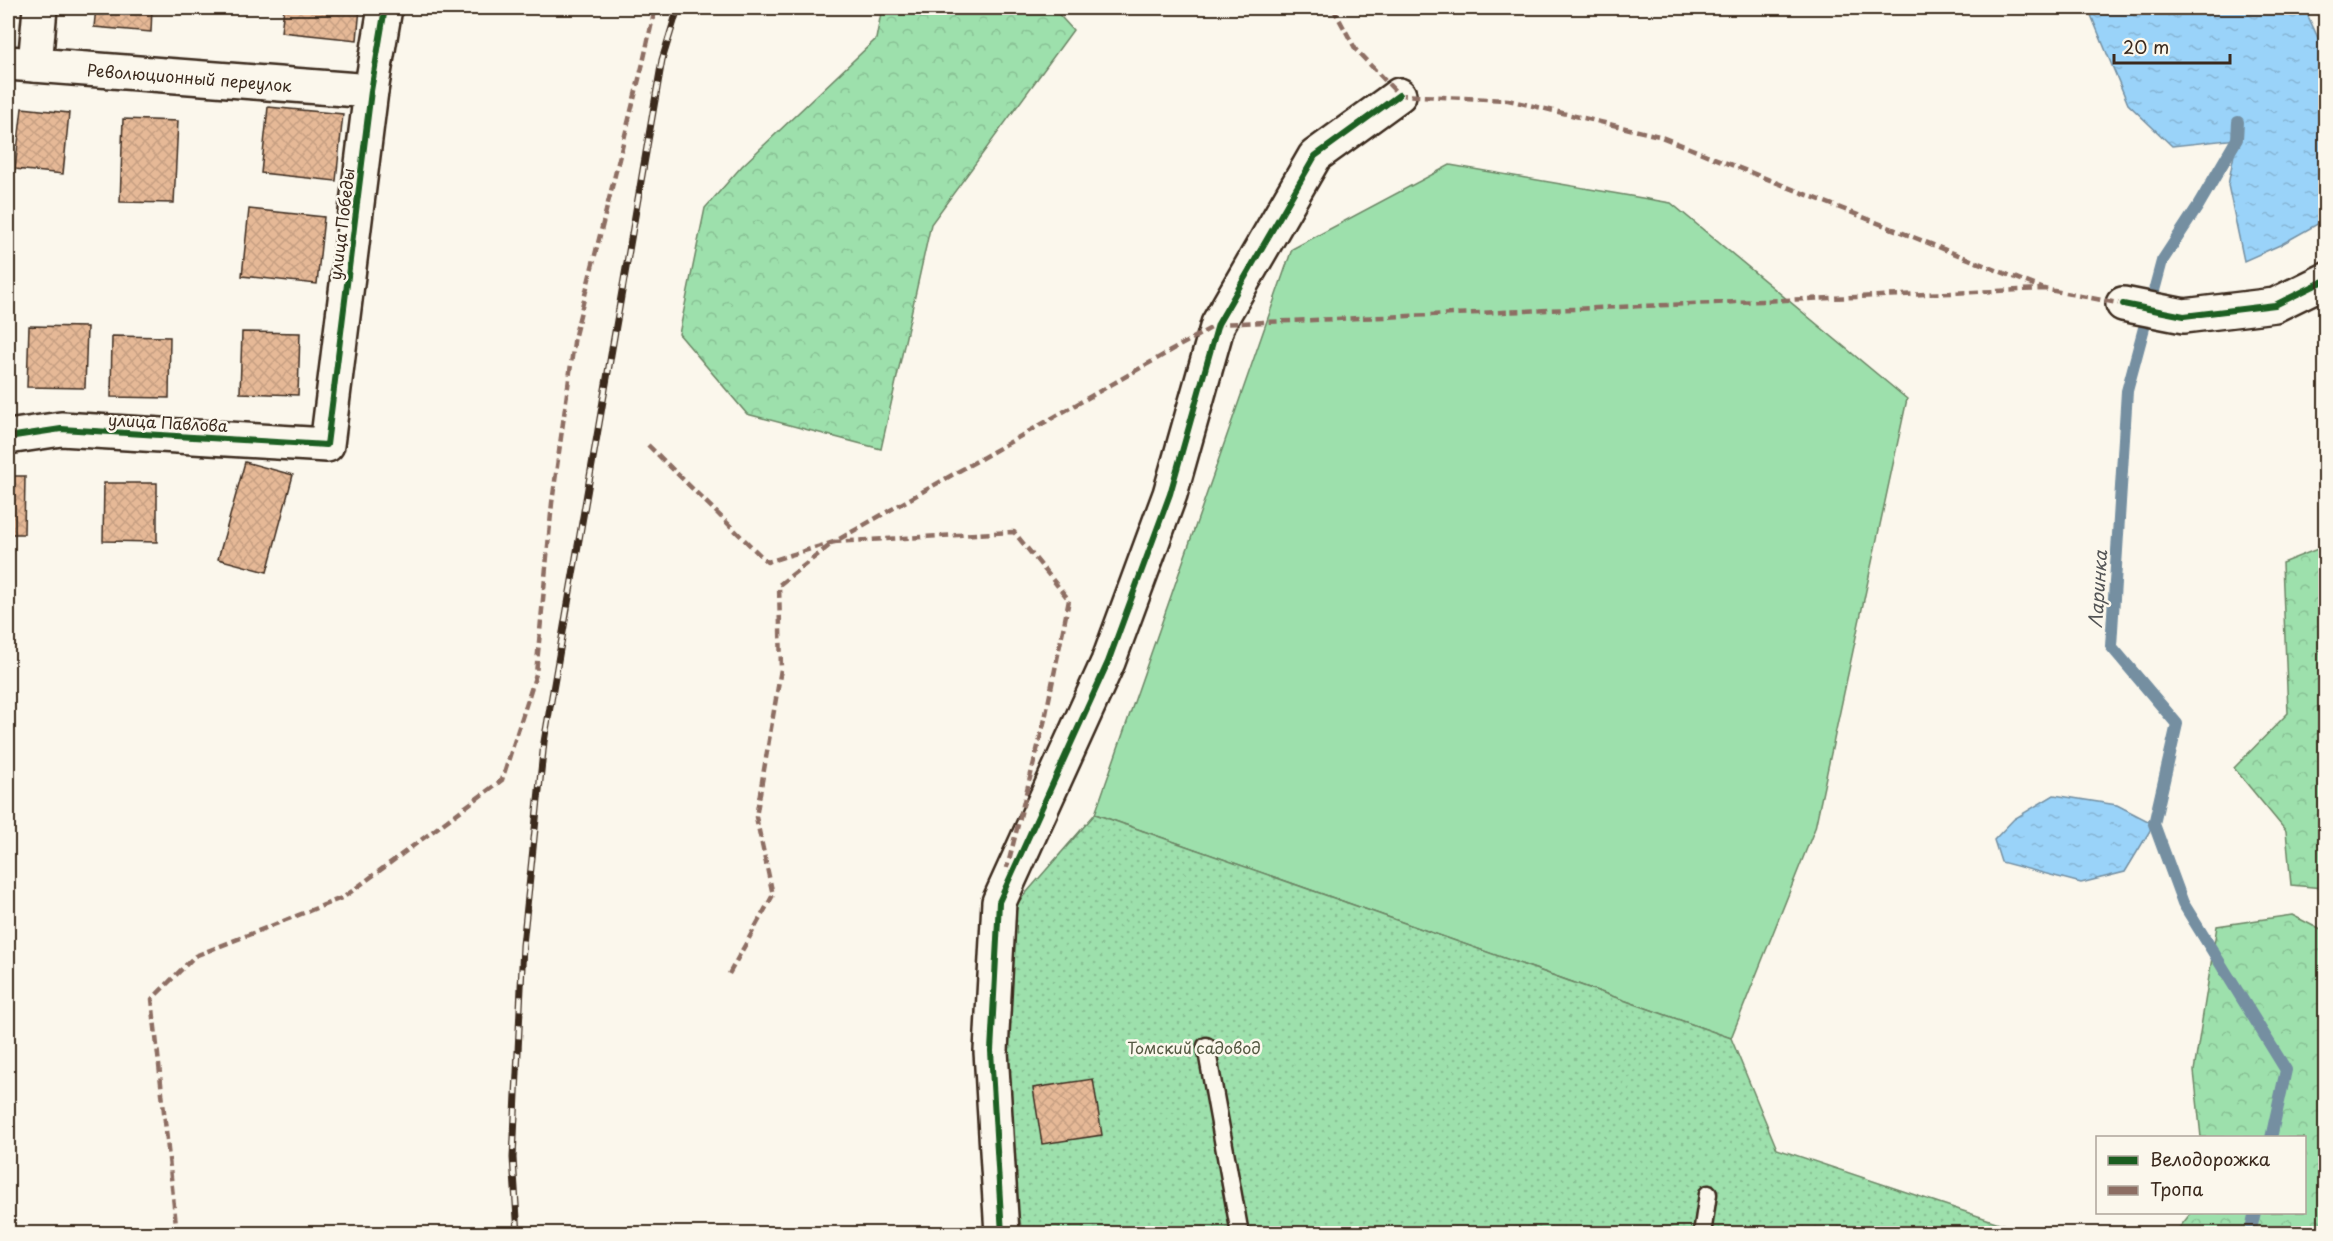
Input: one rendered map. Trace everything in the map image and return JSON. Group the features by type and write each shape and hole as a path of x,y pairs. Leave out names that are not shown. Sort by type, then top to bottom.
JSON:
{"street":[{"path":"21,64 40,8"},
{"name":"улица Победы","path":"327,444 371,91 385,8"},
{"name":"Революционный переулок","path":"21,64 371,91"},
{"path":"1002,1233 991,1051 999,902 1108,662 1170,494 1218,324 1315,156 1399,95"},
{"path":"2123,304 2184,316 2275,305 2325,280"},
{"name":"улица Павлова","path":"8,437 61,429 327,444"}],"lane":[{"path":"1206,1046 1240,1233"},
{"path":"1702,1233 1708,1194"}],"green space":[{"path":"882,8 1053,8 1073,30 931,224 881,449 747,414 679,334 705,208 742,166 876,39"},
{"path":"1450,165 1671,203 1907,399 1815,828 1731,1038 1095,814 1292,249"},
{"path":"2325,546 2326,886 2323,888 2291,885 2286,831 2234,768 2288,713 2282,563"},
{"name":"Томский садовод","path":"1095,814 1731,1038 1777,1149 2029,1233 1022,1233 1016,1196 1005,1051 1013,908"},
{"path":"2292,915 2325,932 2325,1233 2175,1233 2190,1214 2306,1214 2306,1136 2201,1136 2194,1071 2217,926"}],"water":[{"path":"2088,8 2312,8 2308,16 2325,53 2326,217 2323,221 2280,245 2244,261 2228,185 2237,139 2172,146 2128,104"},
{"path":"2054,795 2117,805 2154,824 2125,872 2081,883 2001,862 1994,840 2014,819"}],"building":[{"path":"96,8 152,8 151,32 94,27"},
{"path":"284,8 360,8 357,40 281,32"},
{"path":"268,107 343,114 336,181 261,173"},
{"path":"22,108 69,113 63,174 15,169"},
{"path":"123,119 178,121 174,203 120,202"},
{"path":"249,209 324,217 317,284 242,276"},
{"path":"29,326 87,327 85,388 27,387"},
{"path":"242,332 300,333 298,395 240,393"},
{"path":"112,336 170,337 169,398 111,397"},
{"path":"245,462 293,475 267,572 218,559"},
{"path":"8,476 25,476 24,534 8,534"},
{"path":"104,483 157,483 157,542 103,541"},
{"path":"1093,1079 1102,1135 1042,1144 1033,1088"}],"waterway":[{"name":"Ларинка","path":"2238,122 2237,139 2198,206 2162,261 2127,391 2111,646 2177,724 2154,824 2183,903 2286,1070 2271,1136"},
{"name":"Ларинка","path":"2250,1234 2255,1214"}],"railway":[{"path":"518,1234 513,1158 523,945 544,742 662,60 678,8"}],"marked path":[{"path":"177,1234 152,999 195,956 344,897 502,780 536,674 552,503 575,335 655,8"},
{"path":"1333,8 1356,50 1399,95 1508,100 1659,136 2044,289 2123,304"},
{"path":"648,445 767,562 834,542 1218,324 2044,289"},
{"path":"729,974 773,895 756,817 781,669 779,585 834,542 1014,532 1069,600 1045,719 1007,868"}],"cycle path":[{"path":"8,437 61,429 327,445 371,91 385,8"},
{"path":"1002,1234 991,1051 999,902 1108,662 1170,494 1218,324 1315,156 1399,95"},
{"path":"2123,304 2184,316 2275,305 2326,280"}]}
